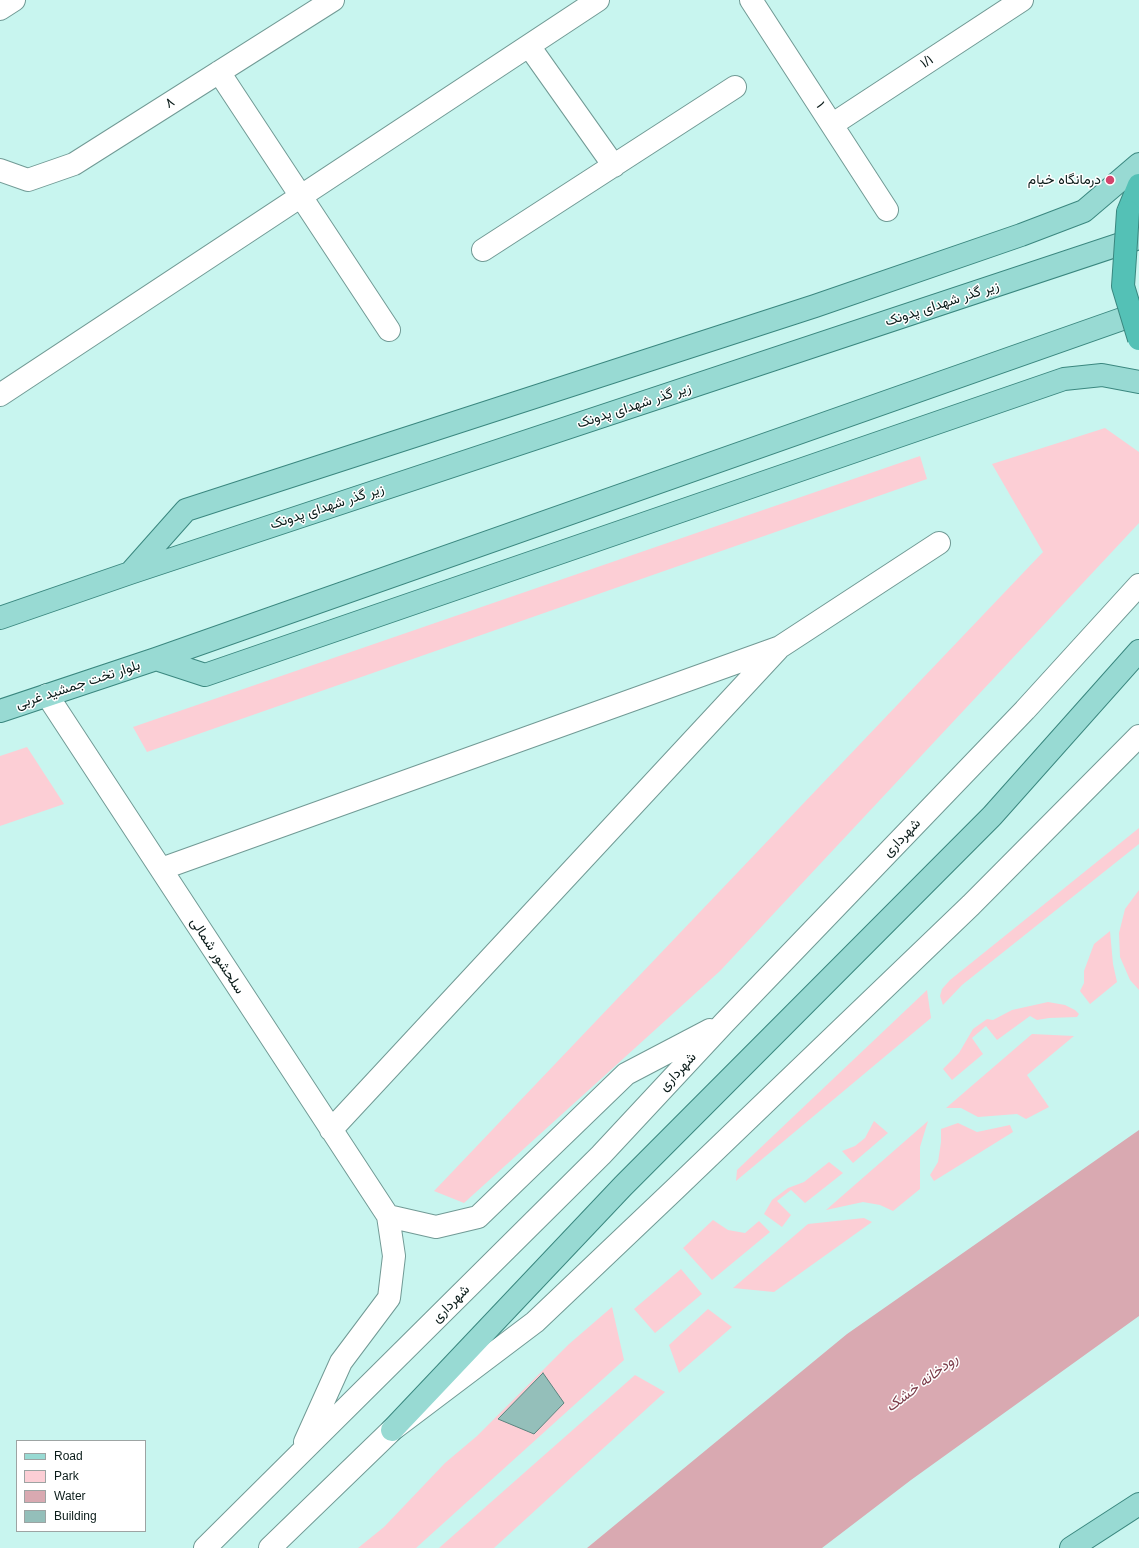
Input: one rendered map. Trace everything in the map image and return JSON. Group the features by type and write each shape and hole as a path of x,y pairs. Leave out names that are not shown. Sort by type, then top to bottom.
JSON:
{"highway":[{"path":"1139,185 1128,212 1123,286 1139,339"}],"main road":[{"path":"0,618 130,573 186,510 815,306 1021,235 1084,212 1139,164"},
{"name":"زیر گذر شهدای پدونک","path":"130,573 1139,238"},
{"path":"156,659 1139,313"},
{"path":"156,659 205,675 1064,380 1102,375 1139,382"},
{"path":"392,1430 623,1186 992,816 1139,651"},
{"name":"بلوار تخت جمشید غربی","path":"0,711 156,659"},
{"path":"1072,1548 1139,1504"}],"street":[{"path":"0,9 14,0"},
{"name":"۸","path":"0,170 28,180 74,164 333,0"},
{"path":"0,395 598,0"},
{"name":"۱","path":"752,0 887,210"},
{"name":"۱/۱","path":"832,124 1022,0"},
{"path":"529,46 614,166"},
{"path":"219,72 389,330"},
{"path":"483,250 735,87"},
{"path":"161,869 780,647 939,543"},
{"name":"شهرداری","path":"205,1548 600,1155 725,1022 1020,716 1139,585"},
{"path":"331,1130 780,647"},
{"name":"سلحشور شمالی","path":"47,695 388,1216"},
{"path":"270,1548 392,1430 534,1322 971,905 1139,736"},
{"path":"299,1454 341,1362 389,1298 394,1256 388,1216 436,1227 478,1217 626,1074 725,1022"}],"green space":[{"path":"1105,428 1139,452 1139,523 720,971 464,1203 434,1191 1043,552 992,464"},
{"path":"920,456 927,479 147,752 133,727"},
{"path":"27,747 64,804 0,826 0,756"},
{"path":"1139,828 1139,844 962,985 943,1005 940,996 942,989 950,980"},
{"path":"1139,890 1139,990 1130,980 1120,957 1119,933 1125,909"},
{"path":"1110,931 1113,964 1117,982 1090,1004 1080,991 1084,983 1084,971 1094,944"},
{"path":"927,990 931,1018 736,1181 737,1170"},
{"path":"1048,1002 1065,1005 1075,1010 1079,1014 1077,1017 1037,1020 1030,1016 997,1040 986,1026 972,1038 983,1054 952,1080 943,1069 959,1053 973,1029 987,1019 993,1020 1012,1010"},
{"path":"1032,1034 1074,1036 1027,1075 1049,1107 1026,1119 1017,1114 978,1117 961,1108 946,1108"},
{"path":"874,1121 888,1133 853,1163 842,1151 855,1146 865,1138"},
{"path":"928,1121 920,1147 920,1189 893,1211 880,1205 863,1202 826,1210"},
{"path":"958,1123 977,1132 1010,1125 1013,1132 934,1181 930,1175 938,1162 941,1129"},
{"path":"829,1162 843,1173 805,1203 791,1190 777,1201 791,1215 782,1227 764,1214 772,1200 788,1188 804,1182"},
{"path":"864,1218 872,1222 774,1292 733,1288 808,1224"},
{"path":"713,1220 728,1230 745,1233 759,1221 770,1232 712,1280 683,1248"},
{"path":"681,1269 702,1294 655,1333 634,1309"},
{"path":"612,1307 624,1360 416,1548 358,1548 384,1527 445,1463 477,1436 569,1344"},
{"path":"708,1309 732,1327 679,1373 669,1345"},
{"path":"635,1375 665,1392 494,1548 439,1548"}],"water":[{"name":"رودخانه خشک","path":"1139,1130 1139,1316 911,1480 822,1548 587,1548 847,1334"}],"building":[{"path":"543,1373 564,1403 534,1434 498,1419"}],"place":[{"name":"درمانگاه خیام","path":"1110,180"}]}
